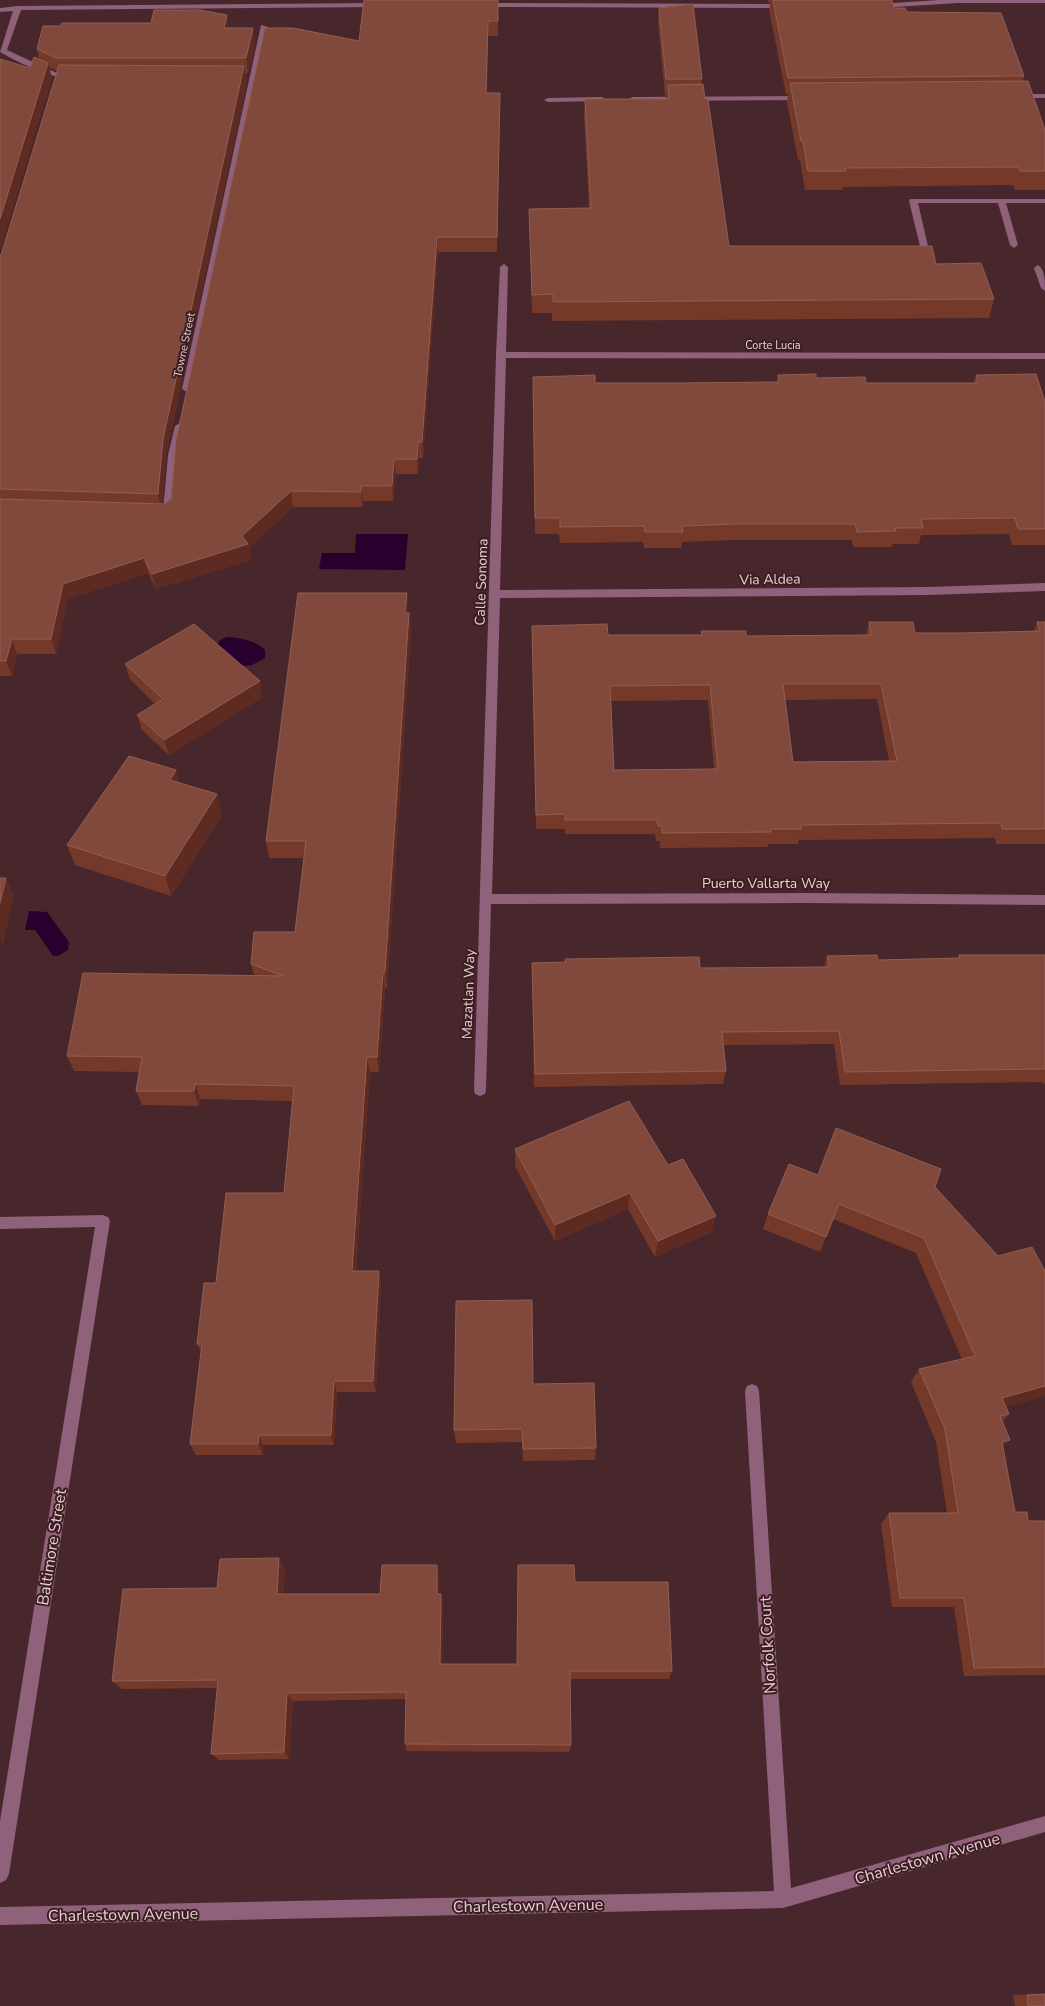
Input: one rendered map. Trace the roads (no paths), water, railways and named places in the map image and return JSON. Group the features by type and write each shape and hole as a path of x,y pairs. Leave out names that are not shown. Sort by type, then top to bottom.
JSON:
{"street":[{"path":"871,6 937,1 1045,1"},
{"path":"0,10 90,4 316,2 386,5"},
{"path":"475,5 644,2 798,6"},
{"path":"0,3 18,8"},
{"path":"18,8 3,51 58,76 78,76"},
{"name":"Towne Street","path":"186,397 264,27"},
{"path":"55,85 58,76"},
{"path":"244,77 254,77"},
{"path":"1006,96 1045,96"},
{"path":"625,99 819,98"},
{"path":"548,100 606,99"},
{"path":"924,246 913,201 1045,201"},
{"path":"1001,201 1014,245"},
{"name":"Calle Sonoma","path":"486,899 504,267"},
{"path":"1038,268 1045,288"},
{"name":"Corte Lucia","path":"501,355 1045,356"},
{"path":"158,514 168,514 173,455 182,416"},
{"name":"Via Aldea","path":"495,594 927,592 1045,587"},
{"name":"Puerto Vallarta Way","path":"486,899 804,898 1045,900"},
{"name":"Mazatlan Way","path":"480,1090 486,899"},
{"name":"Baltimore Street","path":"0,1222 103,1221 0,1874"},
{"name":"Norfolk Court","path":"752,1391 783,1899"},
{"name":"Charlestown Avenue","path":"0,1916 783,1899 1045,1824"}]}
